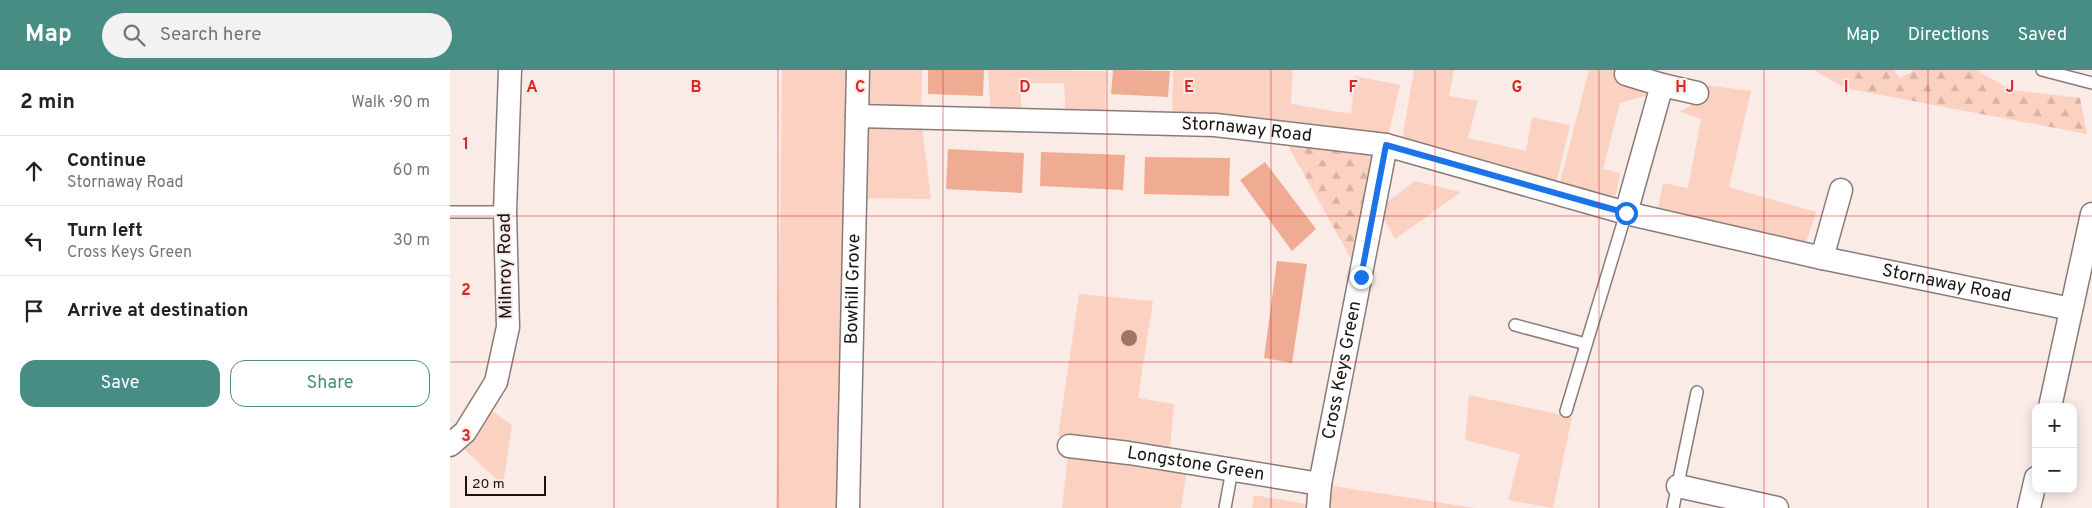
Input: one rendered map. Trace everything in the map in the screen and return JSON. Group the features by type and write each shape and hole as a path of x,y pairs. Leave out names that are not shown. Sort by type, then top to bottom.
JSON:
{"street":[{"name":"Milnroy Road","path":"450,445 465,432 496,382 508,327 505,212 510,70"},
{"name":"Bowhill Grove","path":"848,508 858,70"},
{"path":"1626,74 1697,94"},
{"path":"1626,213 1662,85"},
{"name":"Stornaway Road","path":"857,116 1215,125 1386,145 1626,213 1822,258 2071,309"},
{"name":"Cross Keys Green","path":"1318,508 1320,484 1386,145"},
{"path":"1822,258 1841,190"},
{"path":"2051,403 2071,309 2086,260 2092,214"},
{"name":"Longstone Green","path":"1069,446 1129,453 1320,484"},
{"path":"1678,486 1777,508"},
{"path":"2030,508 2033,493"}],"lane":[{"path":"2042,70 2092,83"},
{"path":"450,212 505,212"},
{"path":"1566,411 1626,213"},
{"path":"1515,325 1586,344"},
{"path":"1673,508 1697,392"},
{"path":"1225,508 1232,470"}],"green space":[{"path":"782,70 922,70 921,118 931,199 854,198 845,508 776,508"},
{"path":"988,70 1106,71 1105,122 1066,121 1064,83 1020,83 1022,120 991,119"},
{"path":"1173,70 1293,70 1291,104 1351,114 1355,76 1400,85 1386,145 1172,124"},
{"path":"1414,70 1454,70 1449,96 1478,101 1468,138 1526,151 1532,117 1570,125 1554,193 1401,146"},
{"path":"1589,70 1620,70 1618,79 1648,95 1620,103 1603,169 1620,173 1613,209 1557,194"},
{"path":"1814,70 1838,70 1844,88"},
{"path":"1838,70 1894,70 1900,78 1915,70 1976,70 2012,90 2080,98 2087,134 1844,88"},
{"path":"1704,85 1751,91 1729,187 1816,212 1802,254 1656,220 1663,183 1688,188 1701,119 1680,112 1705,97"},
{"path":"1281,133 1386,145 1361,277"},
{"path":"1415,181 1461,192 1395,239 1378,209"},
{"path":"1079,294 1153,301 1138,398 1174,404 1169,460 1188,463 1181,508 1062,508 1069,446 1130,444 1058,436"},
{"path":"1469,395 1572,417 1553,508 1508,500 1520,454 1465,440"},
{"path":"482,404 512,425 503,485 455,441"},
{"path":"1320,484 1475,508 1252,508 1254,495 1317,506"}],"building":[{"path":"928,70 984,70 983,96 928,94"},
{"path":"1113,70 1170,71 1168,97 1111,94"},
{"path":"948,149 1024,153 1022,193 946,189"},
{"path":"1041,152 1125,155 1123,190 1040,186"},
{"path":"1145,157 1230,158 1229,196 1144,194"},
{"path":"1265,162 1316,229 1292,251 1240,180"},
{"path":"1277,261 1307,264 1292,363 1264,358"}],"route":[{"path":"1361,277 1386,145 1626,213"}]}
